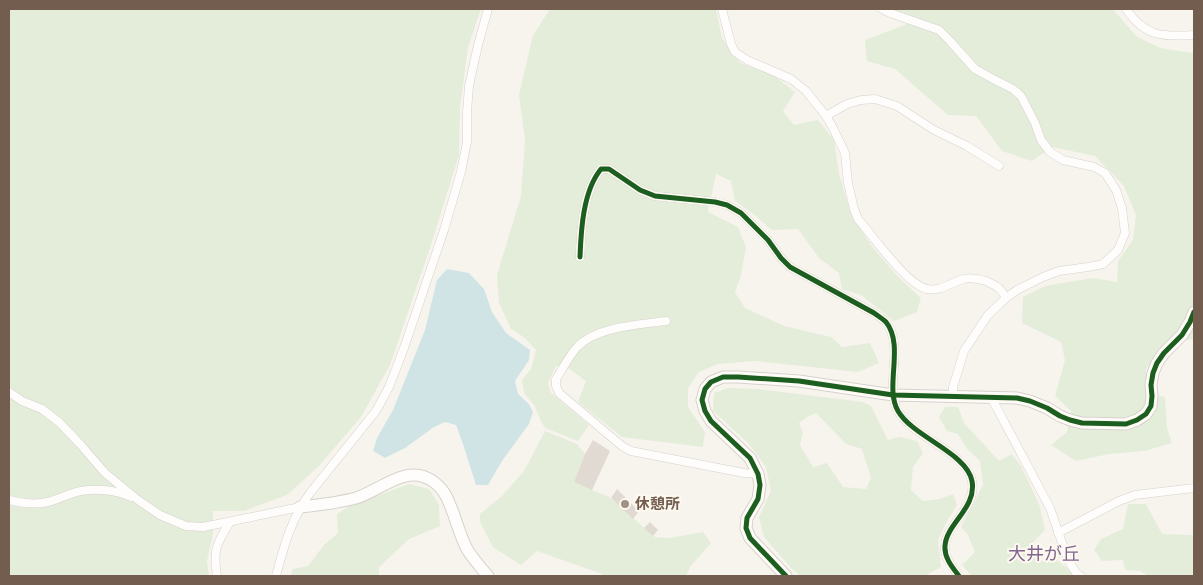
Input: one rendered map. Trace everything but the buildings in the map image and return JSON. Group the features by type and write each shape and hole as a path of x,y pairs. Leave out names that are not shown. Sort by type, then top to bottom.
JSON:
{"street":[{"path":"276,576 292,522 300,507 376,412 404,348 444,230 461,172 467,142 469,86 488,9"},
{"path":"722,9 731,44 735,52 747,60 791,79 806,91 826,116 845,153 848,183 858,219 905,275 917,285 929,290 943,287 965,278 979,279 998,286 1006,298"},
{"path":"882,9 939,30 975,69 1013,89 1020,96 1035,123 1041,140 1050,152 1063,160 1094,167 1104,173 1116,190 1122,208 1125,233 1118,250 1103,264 1059,271 1043,277 1017,290 988,315 964,351 953,387 953,396"},
{"path":"1126,9 1142,27 1154,32 1172,36 1194,35"},
{"path":"826,116 847,104 860,100 875,99 897,106 934,130 967,146 999,166"},
{"path":"580,257 581,230 588,192 601,169 609,169 640,190 655,196 715,202 727,205 741,212 768,240 790,267 874,313 886,322 893,336 895,364 893,395 899,413 910,425 967,468 972,479 973,490 969,503 948,536 945,546 950,564 960,576"},
{"path":"786,576 750,538 746,528 747,518 758,499 760,485 758,474 750,458 710,421 702,400 705,389 711,382 723,377 798,381 893,395 1017,398 1030,401 1065,418 1082,423 1126,424 1146,414 1151,406 1153,373 1164,353 1182,335 1194,312"},
{"path":"666,321 605,330 592,336 577,347 556,379 556,386 560,393 622,446 631,451 744,474 758,474"},
{"path":"9,392 22,401 42,409 60,423 105,473 138,500 160,515 186,526 203,526 230,522 300,507 340,502 359,497 401,476 418,474 429,478 440,486 446,495 468,550 476,563 488,576"},
{"path":"991,397 1050,508 1068,560 1077,574 1081,576"},
{"path":"1058,533 1134,495 1194,488"},
{"path":"9,500 28,504 46,503 80,491 95,489 122,493 138,500"},
{"path":"217,576 214,561 216,546 230,522"}],"green space":[{"path":"9,9 481,9 468,47 460,107 459,155 390,365 361,417 319,466 287,495 244,511 213,511 213,534 207,561 209,576 9,576"},
{"path":"550,9 716,9 722,38 740,63 773,75 795,92 783,111 794,125 818,120 834,140 839,174 851,214 871,245 898,277 921,298 917,312 894,321 861,295 842,289 839,273 819,258 798,229 772,230 735,201 731,181 716,174 708,212 738,227 746,247 741,275 735,292 745,308 784,326 831,337 842,347 870,343 879,363 858,372 756,361 718,364 699,372 688,388 688,407 705,432 703,447 622,437 578,402 586,381 565,366 556,366 548,383 551,393 589,425 578,441 545,428 534,405 524,393 522,380 531,369 536,350 525,338 511,329 499,303 497,275 521,196 525,140 519,95 533,35"},
{"path":"890,9 1113,9 1136,36 1160,48 1193,53 1194,339 1165,344 1146,369 1146,394 1165,397 1167,428 1172,443 1144,451 1109,454 1076,461 1051,445 1067,432 1071,411 1055,396 1065,360 1061,342 1022,323 1023,297 1045,286 1093,278 1117,282 1118,261 1133,240 1136,215 1124,186 1095,156 1052,147 1032,161 1002,151 976,116 948,115 895,69 867,61 865,40 918,20"},
{"path":"728,388 758,389 863,402 871,406 888,440 899,437 917,441 923,453 913,467 911,490 923,501 939,499 953,494 957,505 938,540 941,567 924,576 801,576 792,569 764,537 759,517 771,491 766,467 748,443 713,411 714,393","holes":["816,413 846,444 862,449 871,478 866,489 843,487 827,463 813,467 800,445 803,433 799,423"]},
{"path":"945,407 958,407 964,423 999,461 1012,454 1021,466 1039,504 1045,530 1030,545 1042,561 1053,557 1077,576 972,576 962,565 975,552 968,535 961,527 983,485 980,461 967,449 958,434 947,431 939,417"},
{"path":"545,431 577,444 585,454 574,482 609,497 655,537 670,538 703,532 711,543 690,567 686,576 604,576 537,551 521,565 493,547 480,522 480,514 502,496 524,471"},
{"path":"409,484 429,489 439,505 440,526 409,539 379,567 379,576 291,576 292,569 308,566 324,545 338,533 337,514 350,506"},
{"path":"1128,504 1146,504 1162,534 1194,535 1194,576 1149,576 1140,571 1125,570 1123,560 1102,561 1094,550 1101,539 1123,529"}],"shaded area":[{"path":"447,269 469,273 484,289 492,312 506,333 530,350 529,360 515,381 518,394 529,404 533,412 529,424 502,461 488,485 476,485 456,425 445,422 434,427 405,448 385,458 373,451 377,438 393,410 425,330 437,280"}],"cycle path":[{"path":"580,257 582,223 590,188 601,169 609,169 640,190 655,196 727,205 741,213 768,240 790,267 874,313 885,321 894,343 893,390 894,401 898,411 915,429 960,462 968,471 972,481 970,499 966,508 950,530 945,546 947,559 959,576"},
{"path":"786,576 750,538 746,528 747,518 758,499 760,485 758,474 750,458 711,421 705,411 702,400 705,389 711,382 723,377 738,377 799,381 893,395 1017,398 1030,401 1060,416 1082,423 1126,424 1146,414 1151,406 1151,385 1157,363 1182,335 1194,312"}],"place":[{"name":"休憩所","path":"625,504"}],"district":[{"name":"大井が丘","path":"1044,555"}]}
